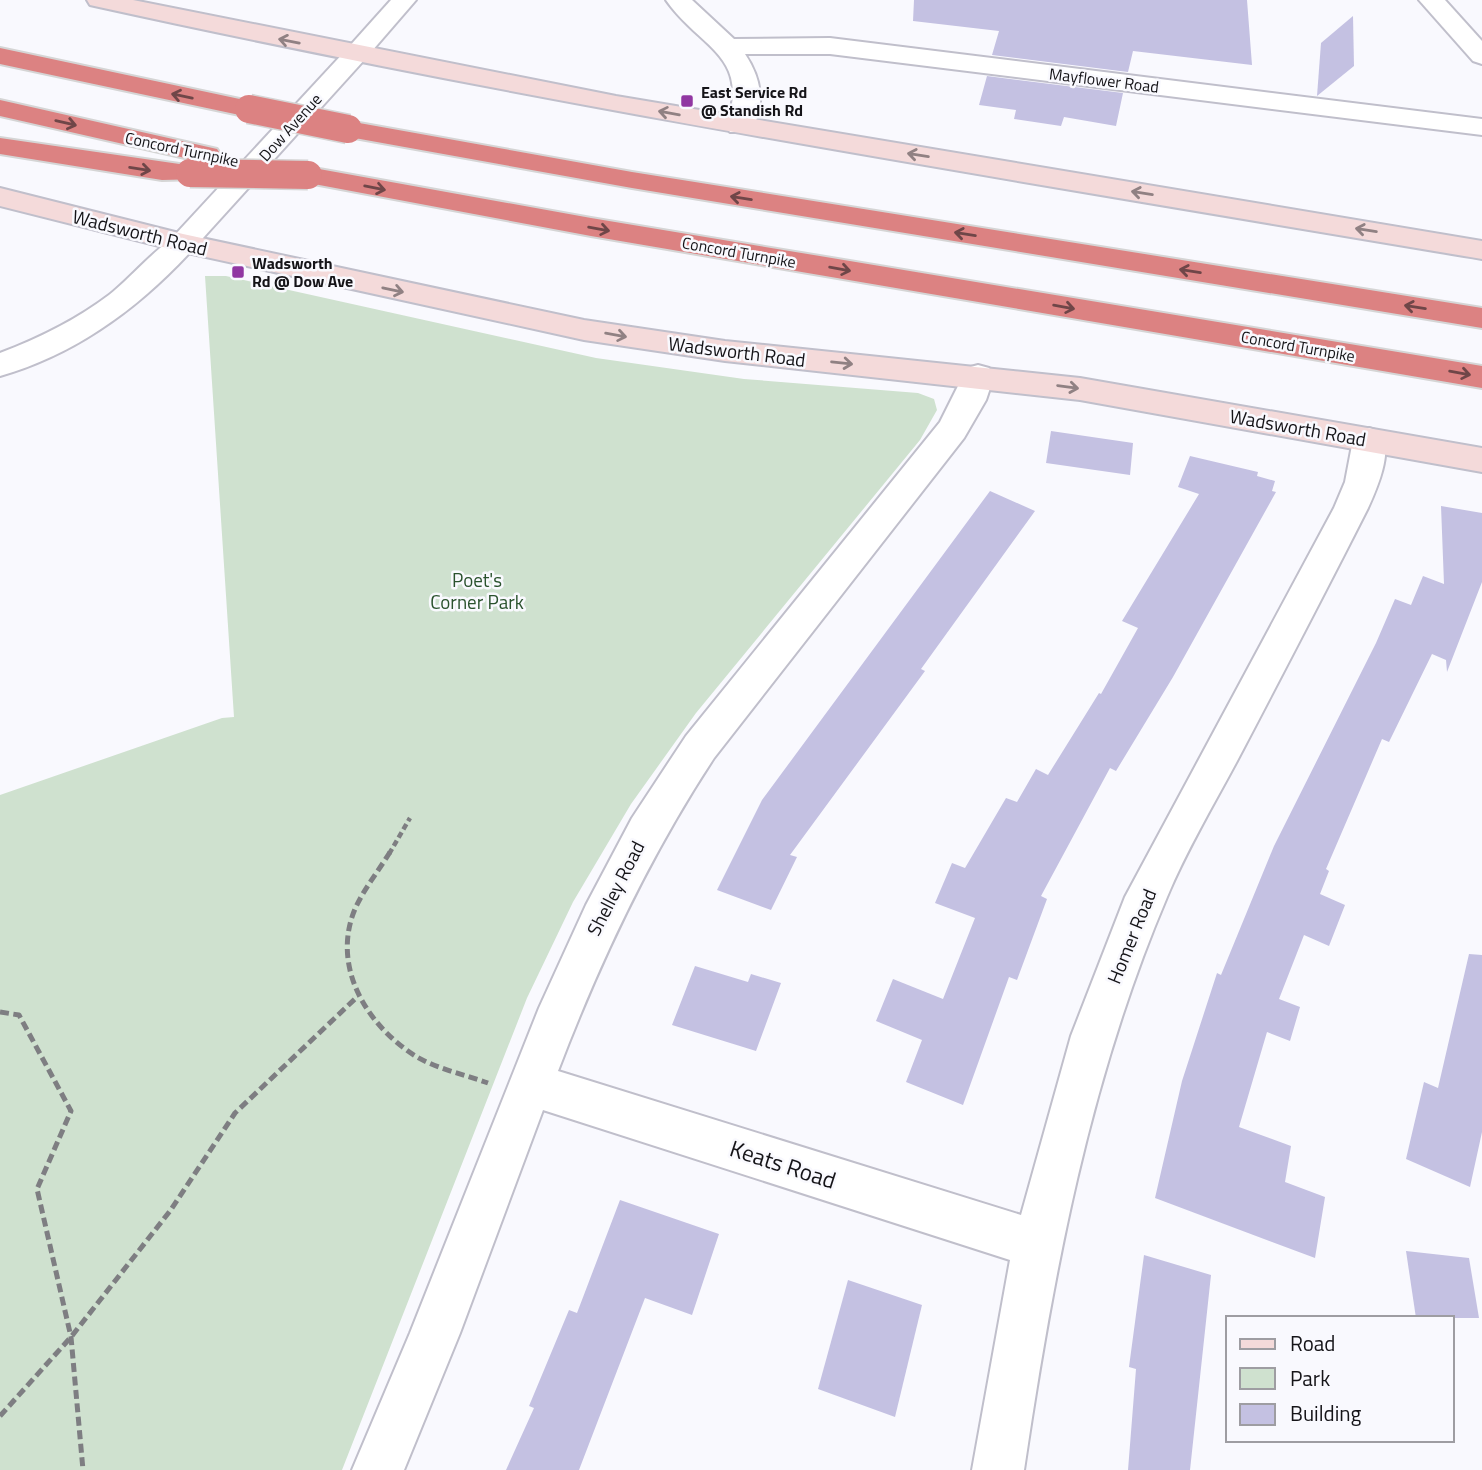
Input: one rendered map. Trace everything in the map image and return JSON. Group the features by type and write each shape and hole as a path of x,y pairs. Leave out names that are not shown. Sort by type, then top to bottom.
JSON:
{"highway":[{"path":"0,56 348,129 632,180 1482,318"},
{"name":"Concord Turnpike","path":"0,108 198,164 308,175 604,229 1482,377"},
{"path":"0,146 162,172 198,164"}],"main road":[{"path":"99,0 356,54 740,126 1482,250"},
{"name":"Wadsworth Road","path":"0,197 371,286 612,335 755,355 978,376 1090,390 1482,460"}],"street":[{"path":"678,0 741,65 749,88 750,103 740,126"},
{"path":"1431,0 1482,56"},
{"name":"Dow Avenue","path":"0,365 56,342 114,309 144,285 356,54 398,1"},
{"name":"Mayflower Road","path":"726,47 819,45 1482,127"},
{"name":"Shelley Road","path":"378,1470 528,1090 607,900 669,791 706,739 952,430 970,400 978,376"},
{"name":"Homer Road","path":"998,1470 1023,1305 1036,1244 1095,1027 1134,926 1174,840 1351,508 1362,482 1369,440"},
{"name":"Keats Road","path":"528,1090 1036,1244"}],"path":[{"path":"410,818 392,843 352,916 346,952 357,998 387,1032 418,1057 528,1090"},
{"path":"0,1416 71,1337 170,1211 235,1112 357,998"},
{"path":"0,1012 19,1016 71,1111 37,1189 71,1337 83,1470"}],"green space":[{"name":"Poet's Corner Park","path":"205,276 226,276 596,358 744,379 918,393 934,399 937,410 920,440 696,713 631,804 573,902 527,998 342,1470 0,1470 0,795 222,718 234,717"}],"building":[{"path":"914,0 1247,0 1252,65 1133,51 1128,72 992,55 999,31 913,21"},
{"path":"1353,16 1354,66 1317,96 1321,43"},
{"path":"987,76 1123,93 1116,126 1064,117 1061,126 1014,119 1016,110 979,105"},
{"path":"1051,431 1133,443 1130,475 1046,463"},
{"path":"1190,456 1258,472 1257,476 1275,481 1272,491 1276,492 1173,677 1116,771 1110,768 1041,896 1047,899 1017,980 1009,977 963,1105 906,1082 922,1040 876,1021 893,979 943,999 975,918 935,903 952,863 965,868 1006,798 1017,802 1036,769 1048,775 1099,693 1101,694 1138,628 1122,621 1199,494 1178,487"},
{"path":"990,491 1035,511 921,669 925,671 790,855 797,857 771,910 717,890 762,800"},
{"path":"1441,506 1482,513 1482,582 1447,672 1446,660 1432,654 1389,742 1382,739 1326,869 1329,871 1320,894 1345,905 1329,946 1304,935 1279,999 1300,1007 1290,1041 1267,1032 1239,1127 1291,1146 1285,1182 1325,1197 1315,1258 1155,1198 1182,1081 1217,973 1221,975 1274,846 1376,643 1395,599 1411,605 1423,576 1444,584"},
{"path":"1469,954 1482,955 1482,1132 1470,1187 1406,1159 1424,1082 1438,1088"},
{"path":"695,966 748,982 751,974 781,983 756,1051 672,1025"},
{"path":"620,1200 719,1234 692,1315 645,1298 579,1470 506,1470 534,1408 529,1406 569,1310 577,1313"},
{"path":"1406,1251 1469,1258 1479,1318 1416,1316"},
{"path":"1144,1255 1211,1275 1190,1470 1128,1470 1136,1369 1129,1367"},
{"path":"848,1280 922,1305 895,1417 818,1389"}],"place":[{"name":"East Service Rd @ Standish Rd","path":"687,101"},
{"name":"Wadsworth Rd @ Dow Ave","path":"238,272"}]}
